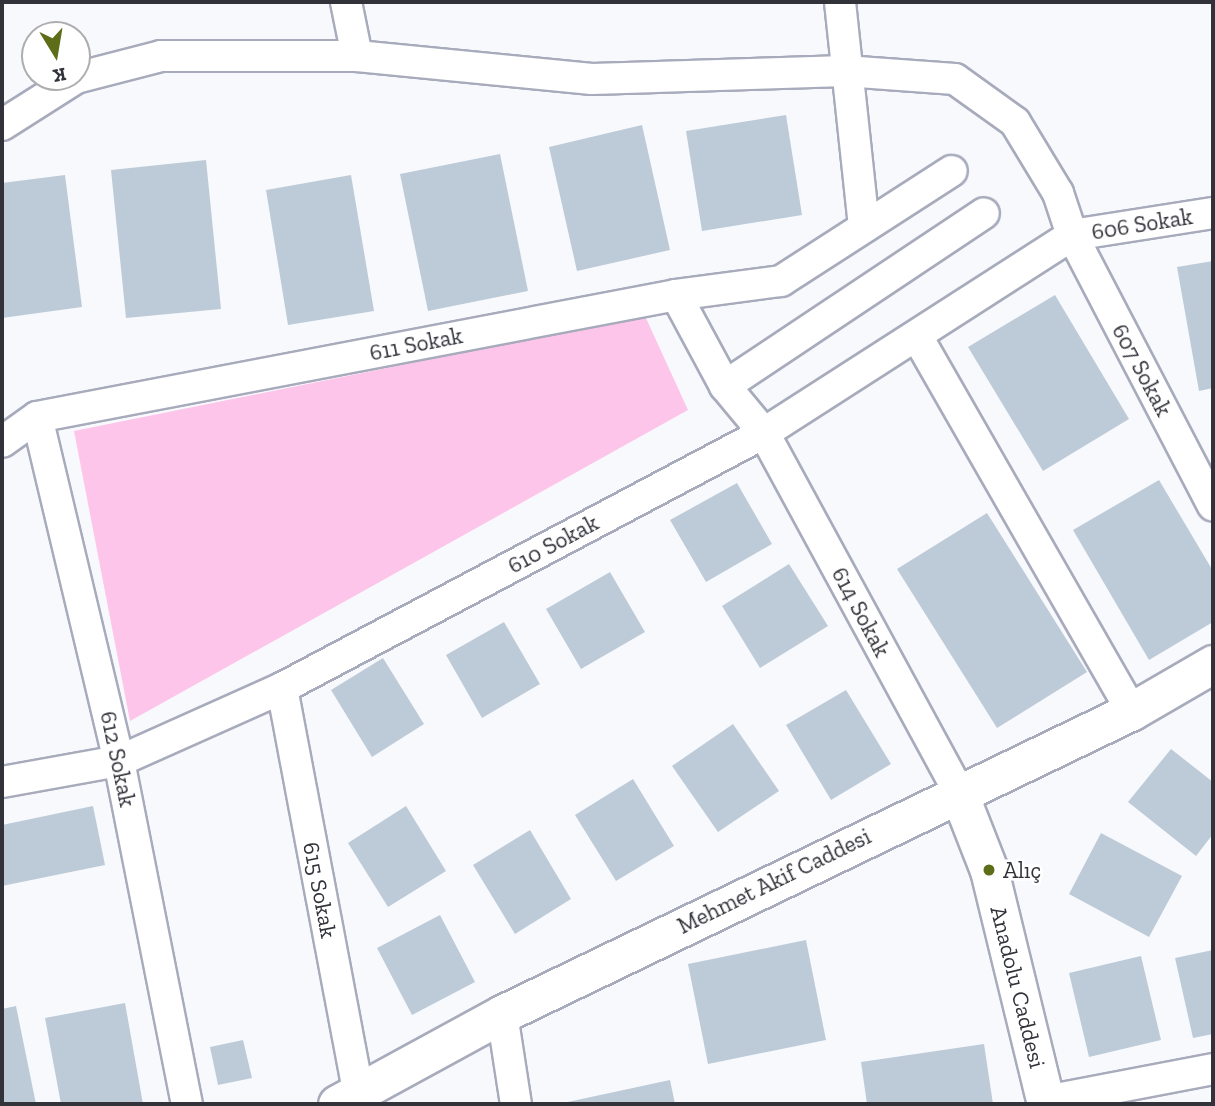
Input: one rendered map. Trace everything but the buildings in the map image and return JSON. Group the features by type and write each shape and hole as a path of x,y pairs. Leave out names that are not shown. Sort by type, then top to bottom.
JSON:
{"street":[{"path":"346,2 357,56"},
{"path":"840,2 845,71 864,227"},
{"name":"607 Sokak","path":"2,125 76,78 160,56 357,56 592,79 845,71 955,79 1015,122 1058,193 1072,235 1213,506"},
{"name":"611 Sokak","path":"5,433 37,417 676,295 781,281 952,171"},
{"path":"724,386 984,213"},
{"name":"606 Sokak","path":"1072,235 1213,213"},
{"name":"610 Sokak","path":"2,782 120,761 282,688 764,433 918,338 1072,235"},
{"path":"676,295 724,386 764,433"},
{"path":"918,338 1132,711"},
{"name":"612 Sokak","path":"37,417 120,761 187,1104"},
{"name":"614 Sokak","path":"764,433 958,791"},
{"name":"Mehmet Akif Caddesi","path":"348,1098 502,1014 958,791 1132,711 1213,664"},
{"name":"615 Sokak","path":"282,688 348,1098"},
{"name":"Anadolu Caddesi","path":"958,791 989,870 1046,1103"},
{"path":"502,1014 516,1104"},
{"path":"1046,1103 1213,1069"}],"shaded area":[{"path":"645,316 688,410 130,721 74,431"}],"place":[{"name":"Alıç","path":"989,870"}]}
